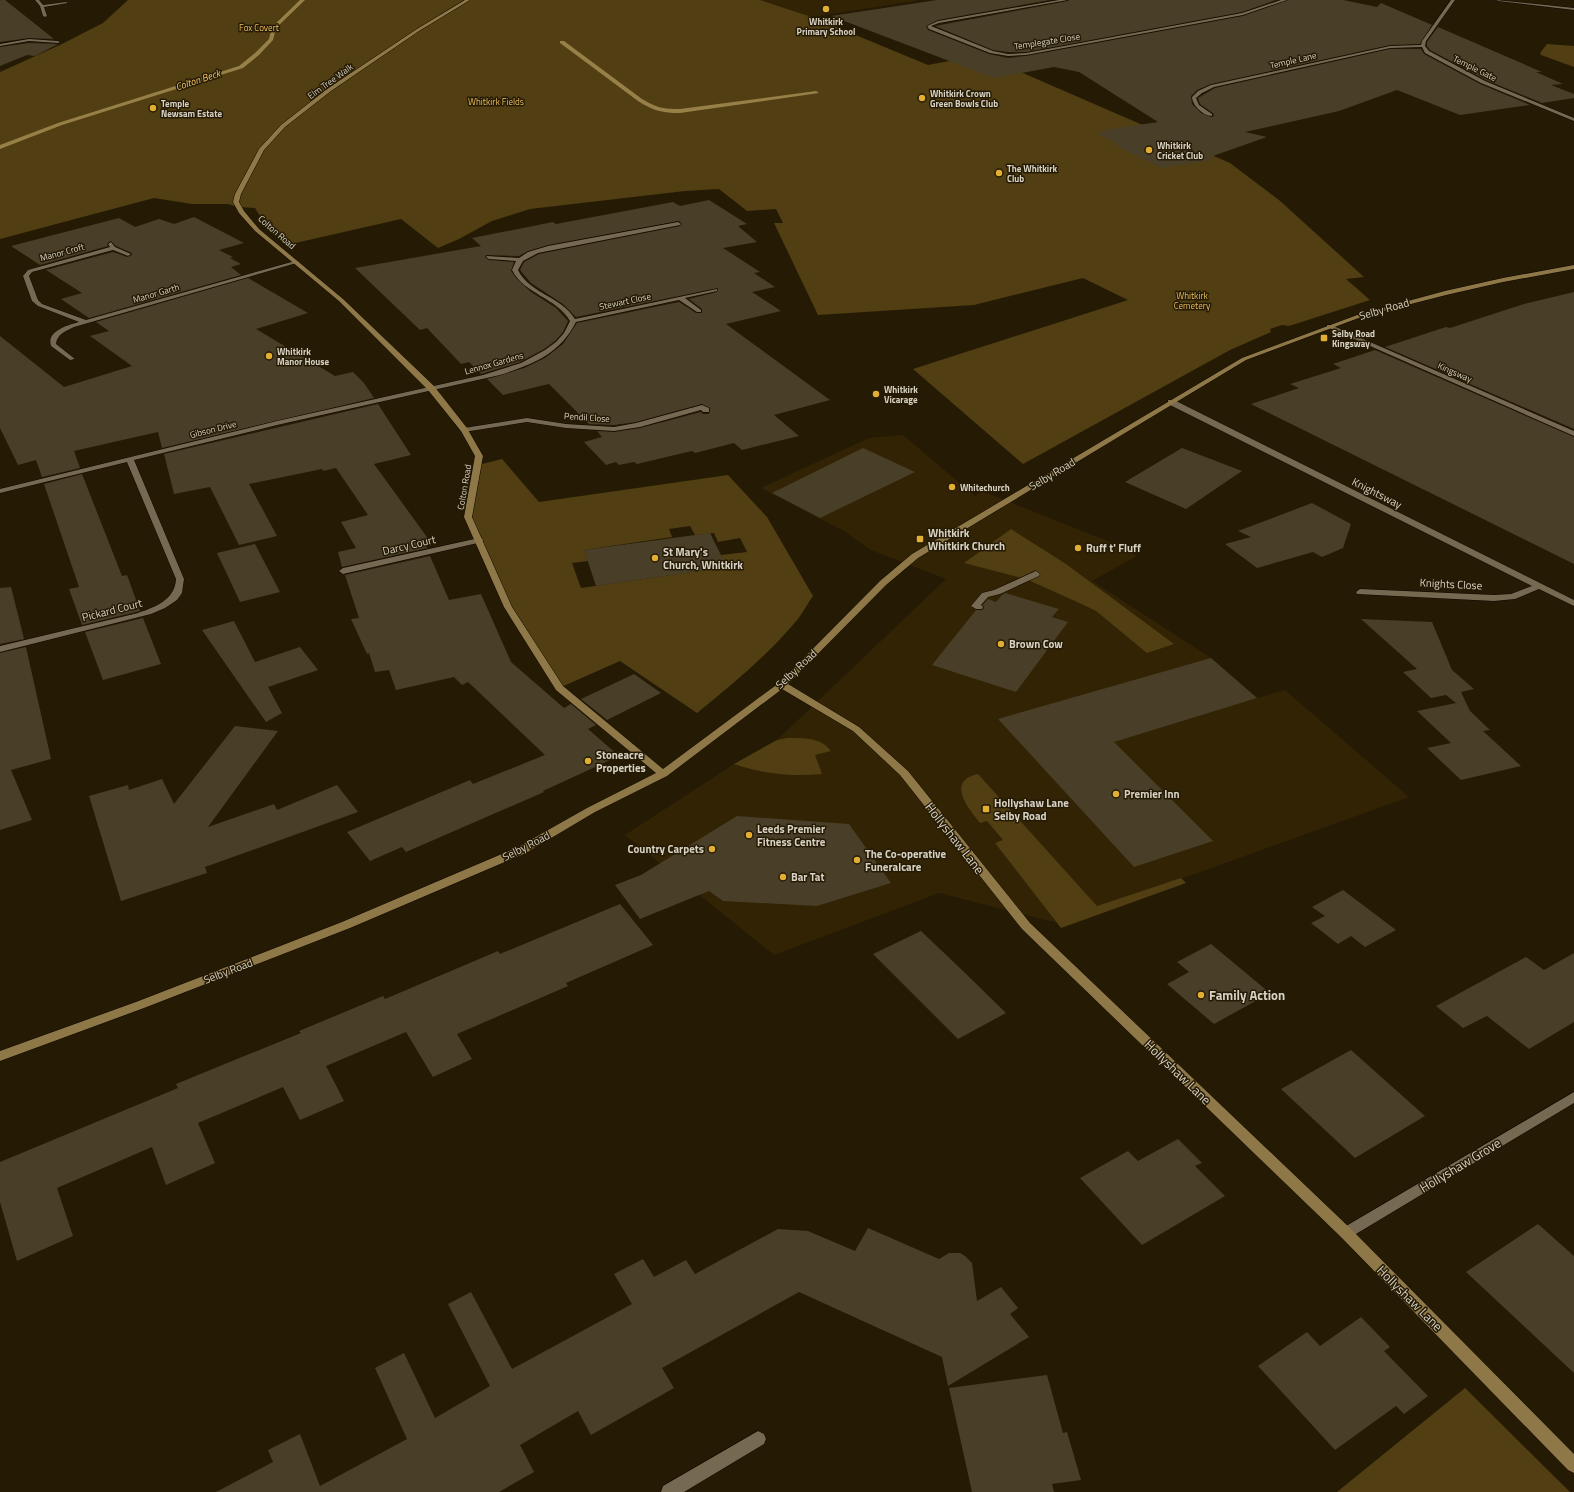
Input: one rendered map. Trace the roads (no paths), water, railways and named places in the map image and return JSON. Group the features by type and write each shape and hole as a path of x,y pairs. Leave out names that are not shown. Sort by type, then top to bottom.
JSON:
{"street":[{"path":"37,0 42,6 45,16"},
{"name":"Elm Tree Walk","path":"238,207 236,202 238,194 248,172 262,149 283,126 329,90 418,30 468,0"},
{"name":"Templegate Close","path":"1066,0 938,22 929,26 930,28 992,52 1017,55 1243,14 1285,0"},
{"path":"1423,46 1424,41 1453,0"},
{"path":"1498,0 1574,9"},
{"path":"42,6 66,3"},
{"path":"0,45 29,40 58,42"},
{"name":"Temple Lane","path":"1210,115 1197,106 1194,98 1200,92 1213,86 1390,47 1423,46"},
{"name":"Temple Gate","path":"1423,46 1432,55 1483,82 1574,120"},
{"name":"Colton Road","path":"238,207 257,230 341,300 431,388 464,430 479,456 468,517 508,607 559,688 663,774"},
{"path":"489,258 520,260 534,252 554,247 678,224"},
{"name":"Manor Croft","path":"85,322 40,305 35,301 26,276 30,271 42,266 112,245 128,254"},
{"path":"520,260 515,270 522,280 534,290 564,307 570,314 573,321"},
{"name":"Manor Garth","path":"72,359 53,345 52,340 62,330 85,322 297,262"},
{"name":"Selby Road","path":"0,1056 140,1005 346,925 522,850 591,810 663,774 782,685 883,583 915,556 1244,359 1329,326 1362,315 1444,293 1574,267"},
{"name":"Stewart Close","path":"573,321 715,290"},
{"path":"680,298 699,311"},
{"name":"Lennox Gardens","path":"431,388 513,369 535,360 557,345 569,332 573,321"},
{"name":"Kingsway","path":"1329,326 1574,434"},
{"name":"Gibson Drive","path":"0,491 277,423 431,388"},
{"name":"Knightsway","path":"1171,402 1574,603"},
{"name":"Pendil Close","path":"464,430 527,420 566,426 614,429 637,425 702,407 706,410"},
{"name":"Pickard Court","path":"0,649 141,615 156,610 169,603 177,594 181,586 180,579 130,460"},
{"name":"Darcy Court","path":"343,571 479,540"},
{"path":"978,608 974,606 985,595 997,592 1036,574"},
{"name":"Knights Close","path":"1360,592 1494,598 1512,597 1539,586"},
{"name":"Hollyshaw Lane","path":"782,685 856,729 904,773 1026,926 1346,1233 1574,1465"},
{"name":"Hollyshaw Grove","path":"1346,1233 1574,1097"},
{"path":"669,1492 758,1439"}],"waterway":[{"name":"Colton Beck","path":"0,147 60,124 241,67 257,54 271,39 274,28 303,0"},
{"path":"562,42 640,100 653,108 663,111 680,111 816,93"}],"place":[{"name":"Whitkirk Primary School","path":"826,9"},
{"name":"Whitkirk Crown Green Bowls Club","path":"922,98"},
{"name":"Temple Newsam Estate","path":"153,108"},
{"name":"Whitkirk Cricket Club","path":"1149,150"},
{"name":"The Whitkirk Club","path":"999,173"},
{"name":"Selby Road Kingsway","path":"1324,338"},
{"name":"Whitkirk Manor House","path":"269,356"},
{"name":"Whitkirk Vicarage","path":"876,394"},
{"name":"Whitechurch","path":"952,487"},
{"name":"Whitkirk Whitkirk Church","path":"920,539"},
{"name":"Ruff t' Fluff","path":"1078,548"},
{"name":"St Mary's Church, Whitkirk","path":"655,558"},
{"name":"Brown Cow","path":"1001,644"},
{"name":"Stoneacre Properties","path":"588,761"},
{"name":"Premier Inn","path":"1116,794"},
{"name":"Hollyshaw Lane Selby Road","path":"986,809"},
{"name":"Leeds Premier Fitness Centre","path":"749,835"},
{"name":"Country Carpets","path":"712,849"},
{"name":"The Co-operative Funeralcare","path":"857,860"},
{"name":"Bar Tat","path":"783,877"},
{"name":"Family Action","path":"1201,995"}],"park label":[{"name":"Fox Covert","path":"259,27"},
{"name":"Whitkirk Fields","path":"496,101"},
{"name":"Whitkirk Cemetery","path":"1192,300"}]}
